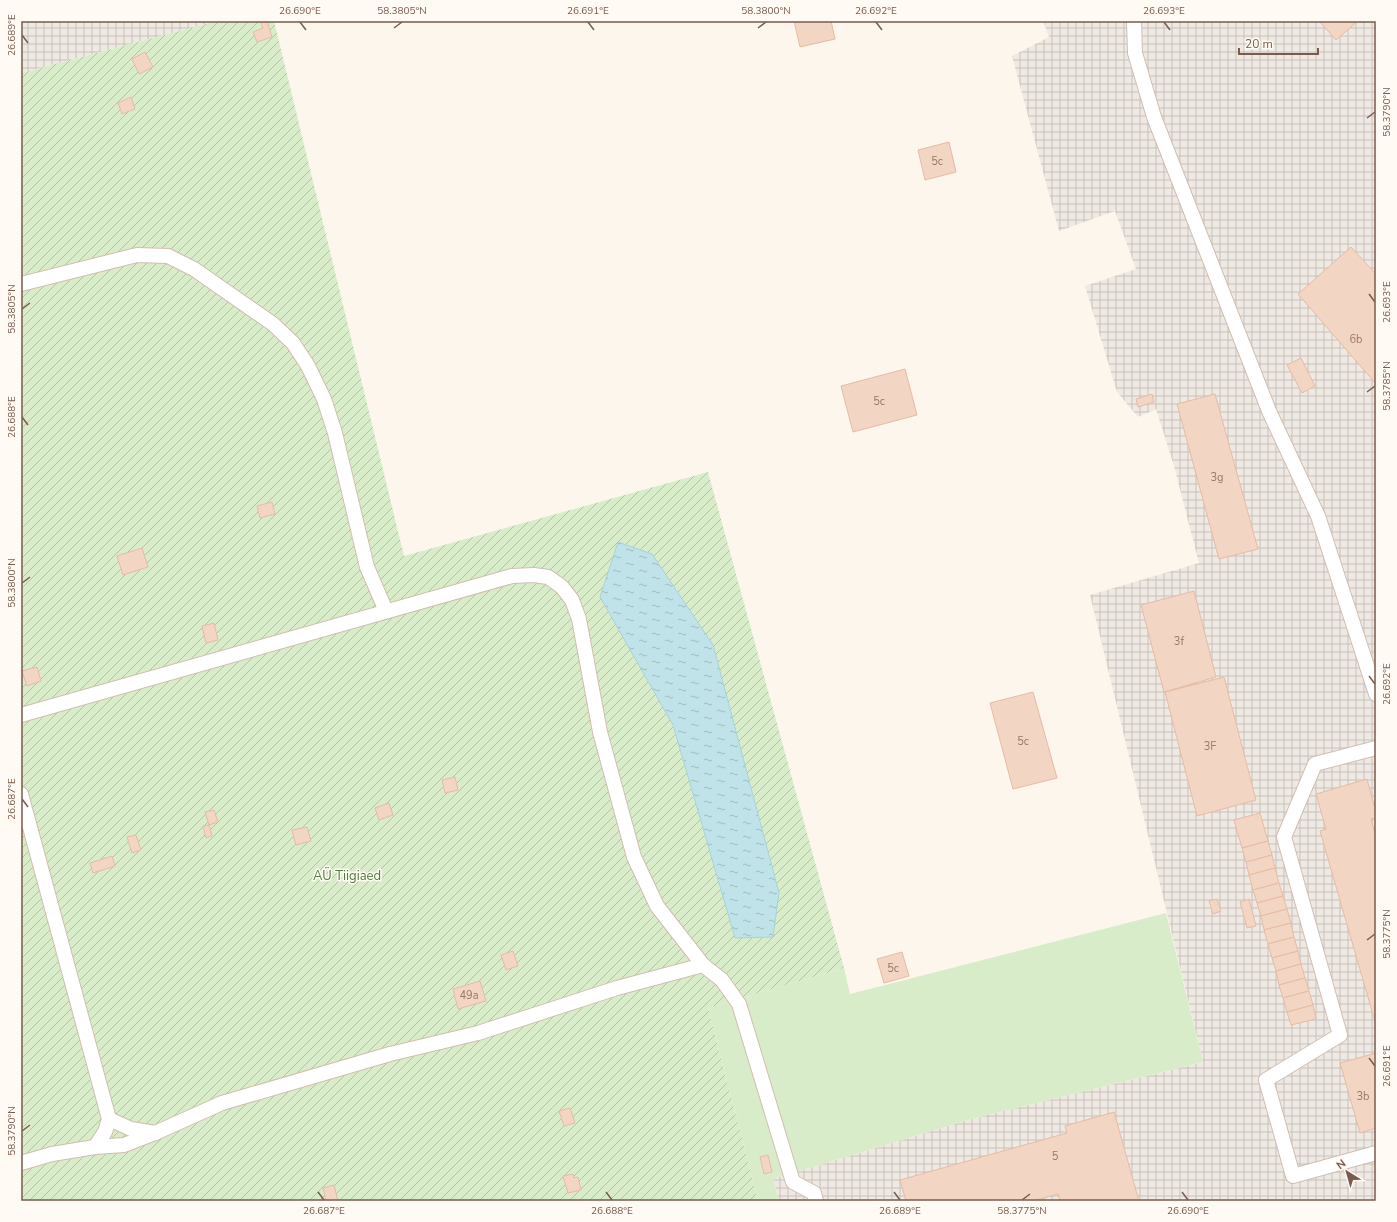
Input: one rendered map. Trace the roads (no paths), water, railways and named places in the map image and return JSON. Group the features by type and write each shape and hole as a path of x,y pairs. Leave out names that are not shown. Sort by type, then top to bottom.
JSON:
{"lane":[{"path":"1134,21 1134,53 1154,117 1269,411 1318,516 1376,694"},
{"path":"21,284 137,255 168,256 194,269 273,324 293,343 308,366 324,399 334,433 367,567 386,611"},
{"path":"21,715 512,576 534,575 548,577 562,587 572,600 579,619 600,732 634,857 657,906 703,965 722,980 739,1004 793,1182 814,1193 816,1201"},
{"path":"1376,748 1315,764 1284,836 1340,1035 1266,1080 1293,1176 1376,1153"},
{"path":"21,794 110,1119 105,1132 94,1147"},
{"path":"21,1163 52,1154 94,1147 124,1145 222,1103 390,1054 478,1033 617,988 703,965"},
{"path":"110,1119 131,1129 155,1133"}],"water":[{"path":"618,542 652,554 713,645 779,893 773,937 735,938 673,725 600,597"}],"park label":[{"name":"AÜ Tiigiaed","path":"347,876"}]}
